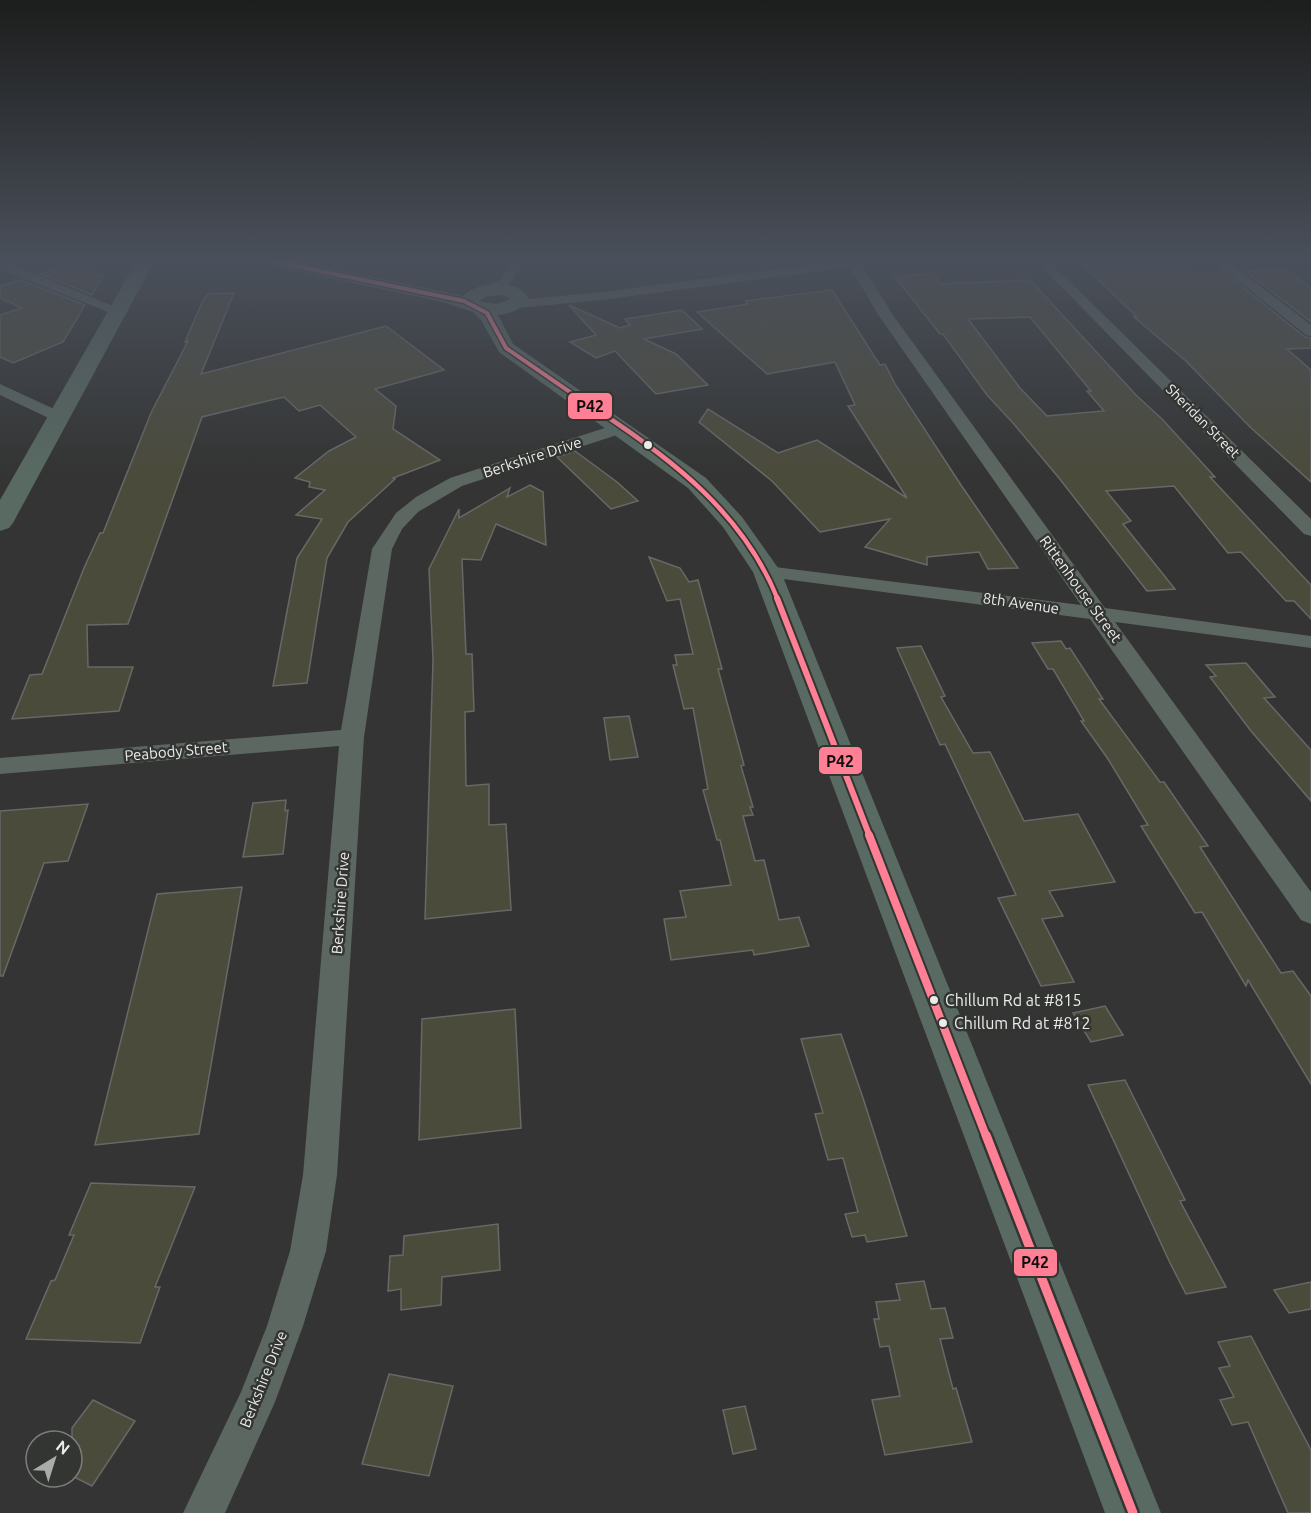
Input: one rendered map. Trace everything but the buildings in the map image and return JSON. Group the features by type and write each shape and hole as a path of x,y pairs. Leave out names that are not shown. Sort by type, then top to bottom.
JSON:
{"street":[{"path":"0,523 106,333"},
{"path":"495,333 506,348 697,483 733,522 767,572 1132,1513"},
{"name":"Rittenhouse Street","path":"898,333 1311,913"},
{"name":"Sheridan Street","path":"1114,333 1311,530"},
{"path":"0,389 59,417"},
{"name":"Berkshire Drive","path":"204,1513 256,1402 285,1326 308,1251 320,1175 352,737 376,575 388,532 400,518 423,500 456,482 620,428"},
{"name":"8th Avenue","path":"767,572 1032,604 1311,642"},
{"name":"Peabody Street","path":"0,766 352,737"}],"transit line":[{"name":"P42","path":"498,333 506,348 659,452 683,471 715,501 731,520 767,572 1133,1513"}],"place":[{"name":"Chillum Rd at #815","path":"934,1000"},
{"name":"Chillum Rd at #812","path":"943,1023"}]}
